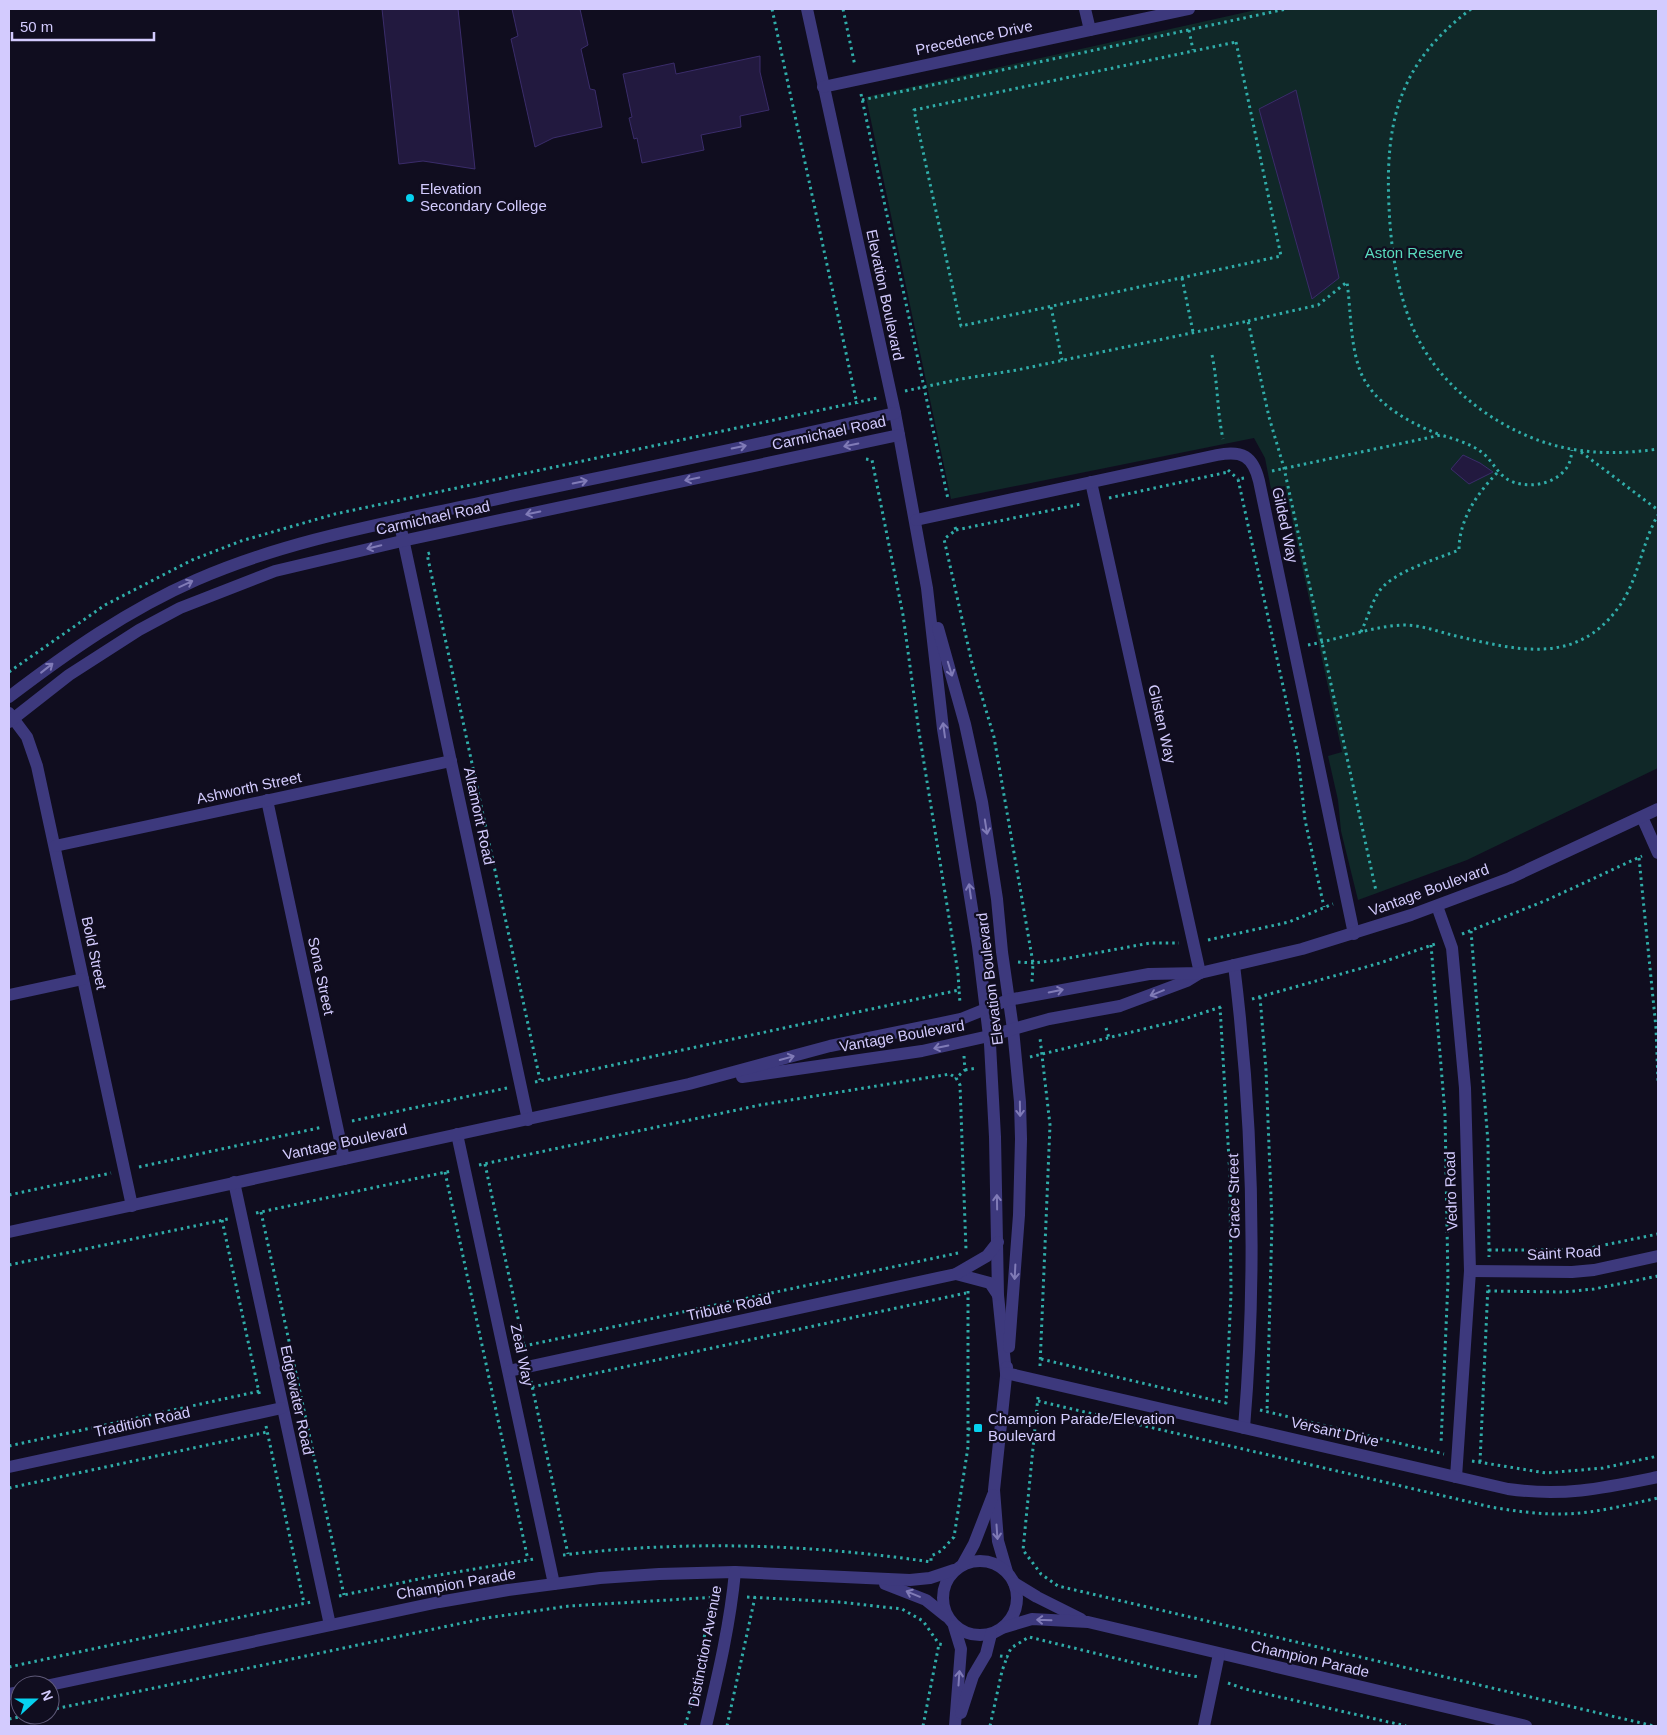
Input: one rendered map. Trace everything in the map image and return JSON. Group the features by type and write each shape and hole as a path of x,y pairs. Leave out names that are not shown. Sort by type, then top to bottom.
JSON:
{"street":[{"name":"Elevation Boulevard","path":"807,9 895,413 927,588 943,729 989,1036 998,1242 998,1295 1006,1373"},
{"path":"1084,9 1090,30"},
{"name":"Precedence Drive","path":"824,87 1187,9"},
{"name":"Carmichael Road","path":"9,698 95,634 150,602 197,579 285,548 398,520 895,413"},
{"name":"Carmichael Road","path":"10,718 112,646 180,608 275,571 402,541 899,435"},
{"name":"Gilded Way","path":"916,520 1226,453 1238,452 1246,455 1258,474 1345,900 1354,934"},
{"name":"Glisten Way","path":"1091,482 1200,973"},
{"name":"Altamont Road","path":"398,520 528,1120"},
{"name":"Elevation Boulevard","path":"927,588 964,717 980,792 997,899 1020,1102 1019,1215 1013,1312 994,1490 998,1541 1010,1577"},
{"name":"Bold Street","path":"10,718 31,746 55,846 132,1206"},
{"name":"Ashworth Street","path":"55,846 450,761"},
{"name":"Sona Street","path":"267,800 344,1159"},
{"name":"Vantage Boulevard","path":"9,1232 689,1084 830,1046 961,1019 1008,1000 1149,974 1200,973 1234,965 1354,934 1437,906 1510,878 1658,809"},
{"path":"1642,817 1658,851"},
{"name":"Vedro Road","path":"1437,906 1450,939 1464,1088 1470,1271 1456,1477"},
{"name":"Grace Street","path":"1234,965 1239,1002 1250,1160 1252,1222 1250,1332 1244,1428"},
{"name":"Vantage Boulevard","path":"689,1084 852,1062 963,1042 1037,1022 1120,1006 1187,981 1200,973"},
{"path":"9,994 83,979"},
{"name":"Zeal Way","path":"457,1134 554,1584"},
{"name":"Edgewater Road","path":"234,1182 330,1625"},
{"path":"963,1273 987,1256 998,1242"},
{"name":"Saint Road","path":"1470,1271 1572,1272 1594,1270 1658,1256"},
{"path":"963,1273 990,1283 998,1295"},
{"name":"Tribute Road","path":"509,1370 963,1273"},
{"name":"Versant Drive","path":"1006,1373 1508,1490 1562,1494 1584,1492 1658,1477"},
{"name":"Tradition Road","path":"9,1467 282,1408"},
{"name":"Elevation Boulevard","path":"958,1567 974,1544 994,1490"},
{"path":"950,1621 965,1633 978,1636 996,1631 1011,1619 1016,1607 1017,1595 1010,1577 997,1565 986,1561 974,1561 958,1567 947,1580 942,1592 942,1604 961,1649 956,1726"},
{"name":"Champion Parade","path":"60,1683 439,1602 554,1584 659,1574 735,1572 810,1574 875,1580 916,1580 958,1567"},
{"name":"Distinction Avenue","path":"706,1726 733,1597 735,1572"},
{"name":"Champion Parade","path":"1010,1577 1037,1597 1088,1622"},
{"name":"Champion Parade","path":"875,1580 926,1600 950,1621"},
{"name":"Champion Parade","path":"996,1631 1032,1619 1088,1622 1526,1726"},
{"path":"956,1726 974,1676 996,1631"},
{"path":"1204,1726 1219,1654"}],"path":[{"path":"772,9 860,421"},
{"path":"843,9 956,530 944,539 972,663 994,736 1034,963 1031,974 1034,995"},
{"path":"1187,9 1193,50"},
{"path":"862,100 1286,9"},
{"path":"1471,9 1448,28 1419,62 1407,81 1396,107 1391,128 1388,182 1395,267 1420,344 1449,384 1496,420 1520,434 1539,442 1581,451 1612,453 1658,449"},
{"path":"1236,42 1281,256 1182,278 961,326 914,110 1236,42"},
{"path":"1182,278 1193,332"},
{"path":"856,402 924,386 1062,360 1318,305 1347,282 1357,358 1368,386 1385,403 1406,419 1441,435 1464,442 1480,451 1506,478 1517,484 1541,484 1564,472 1570,461 1572,450"},
{"path":"1051,307 1062,360"},
{"path":"1248,321 1269,417 1284,468 1376,891"},
{"path":"1212,354 1218,384 1218,416 1228,472 1238,479 1298,755 1305,820 1324,907"},
{"path":"1238,479 1441,435"},
{"path":"865,442 869,458 872,460 904,615 919,732 958,973 961,1019"},
{"path":"1581,451 1658,510"},
{"path":"860,460 869,458"},
{"path":"1361,633 1379,592 1388,583 1414,568 1460,550 1462,530 1468,512 1484,486 1499,471"},
{"path":"1294,647 1405,625 1524,649 1545,650 1573,644 1590,636 1607,622 1619,607 1633,582 1650,528 1658,515"},
{"path":"436,552 427,554 540,1080"},
{"path":"1015,1061 1180,1020 1220,1007 1380,963 1450,939 1547,900 1658,851"},
{"path":"1639,858 1656,1028 1658,1081"},
{"path":"1004,964 1022,961 1034,963 1150,943 1194,942 1275,926 1345,900"},
{"path":"1431,945 1445,1114 1448,1280 1440,1453"},
{"path":"958,973 980,970"},
{"path":"9,1195 959,990"},
{"path":"1041,1359 1226,1403 1231,1294 1230,1176 1220,1007"},
{"path":"1037,1022 1043,1054 1050,1125 1041,1359 1023,1550 1041,1574 1058,1586 1654,1726"},
{"path":"1106,1028 1109,1038"},
{"path":"963,1042 965,1070"},
{"path":"956,1078 965,1070 991,1066"},
{"path":"9,1266 760,1104 950,1074 956,1078 960,1085 963,1273 968,1293 968,1447 954,1537 941,1551 931,1556 931,1562 813,1549 726,1546 623,1549 548,1557 433,1576 9,1667"},
{"path":"485,1164 524,1346"},
{"path":"445,1172 528,1560"},
{"path":"261,1212 344,1595"},
{"path":"1489,1250 1580,1250 1658,1234"},
{"path":"492,1396 968,1293"},
{"path":"9,1446 298,1383"},
{"path":"968,1430 977,1430"},
{"path":"9,1488 267,1432"},
{"path":"685,1726 695,1692 711,1597"},
{"path":"60,1708 486,1618 569,1606 711,1597 755,1597 839,1602 902,1609 923,1621 939,1644 961,1649"},
{"path":"727,1726 755,1597"},
{"path":"990,1726 1007,1657 1011,1648 1029,1637 1180,1674 1213,1678 1245,1689 1406,1726"},
{"path":"924,1726 939,1644"},
{"path":"986,1654 1007,1657"}],"green space":[{"name":"Aston Reserve","path":"1260,9 1658,9 1658,768 1467,860 1358,900 1341,831 1338,800 1328,756 1342,752 1285,486 1271,489 1265,458 1254,438 951,499 866,97"}],"building":[{"path":"382,9 458,9 475,169 423,161 399,164"},
{"path":"512,9 580,9 588,45 581,49 590,89 595,90 602,127 553,138 535,147 511,39 518,36"},
{"path":"760,56 760,72 769,110 740,116 741,127 701,135 704,150 642,163 637,138 634,139 629,118 632,117 623,74 674,63 676,74"},
{"path":"1296,90 1339,278 1312,299 1259,109"},
{"path":"1463,455 1493,472 1469,484 1451,469"}],"place":[{"name":"Elevation Secondary College","path":"410,198"},
{"name":"Champion Parade/Elevation Boulevard","path":"978,1428"}]}
